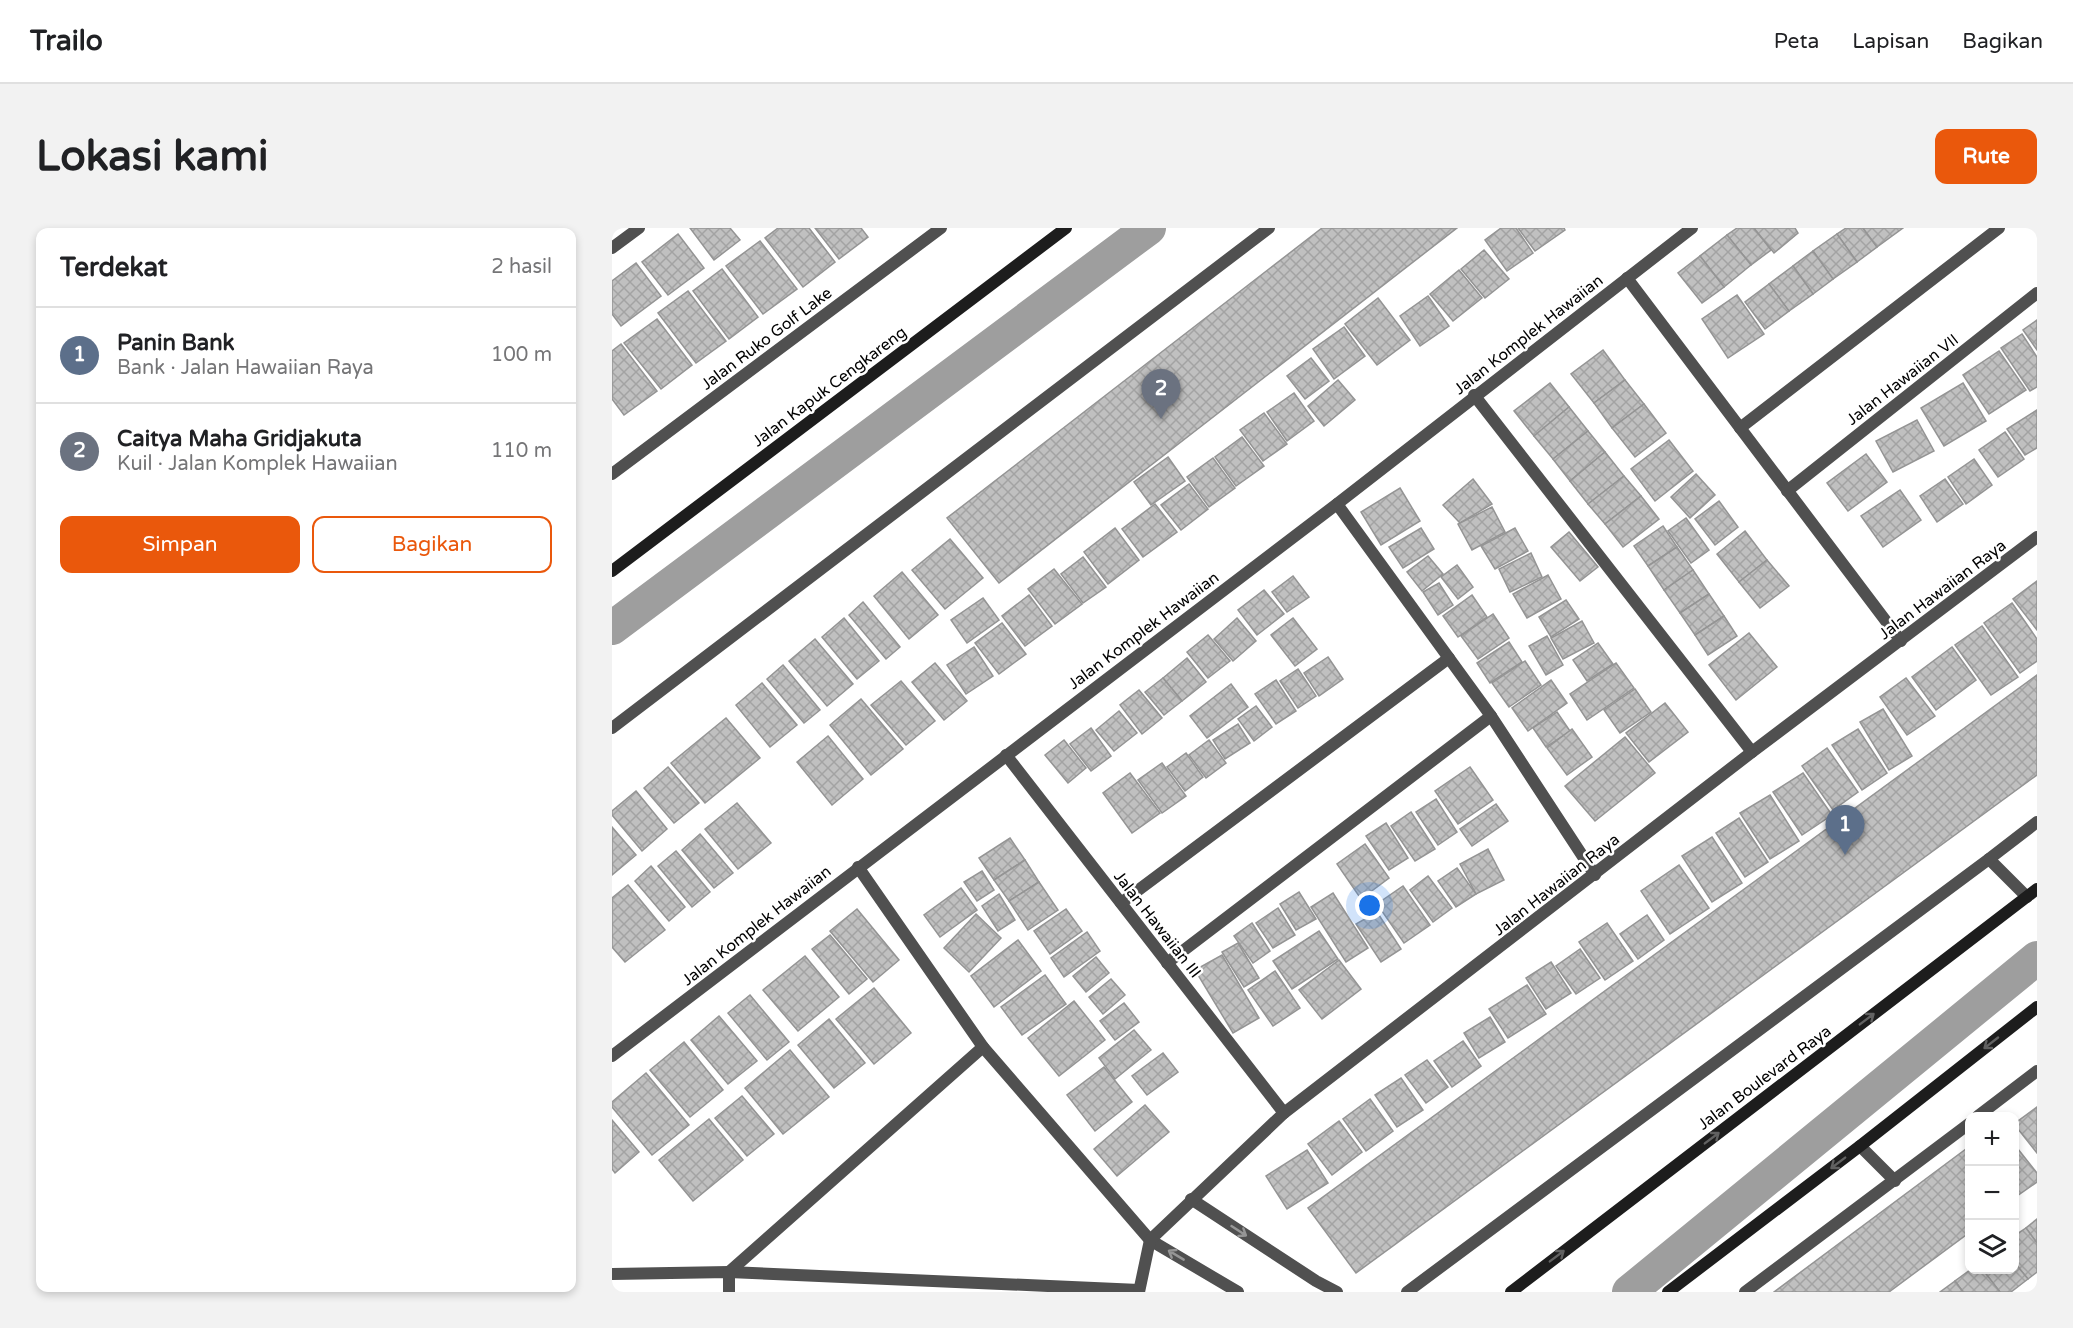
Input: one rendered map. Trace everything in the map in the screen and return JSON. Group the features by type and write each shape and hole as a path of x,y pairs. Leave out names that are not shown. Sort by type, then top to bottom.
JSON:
{"street":[{"path":"612,248 639,228"},
{"name":"Jalan Ruko Golf Lake","path":"612,474 941,228"},
{"name":"Jalan Kapuk Cengkareng","path":"612,570 1066,228"},
{"path":"612,728 1269,228"},
{"name":"Jalan Komplek Hawaiian","path":"612,1056 1336,504 1692,228"},
{"path":"1740,428 1999,228"},
{"path":"1627,278 1901,641"},
{"name":"Jalan Hawaiian VII","path":"1787,491 2037,293"},
{"path":"1474,395 1752,752"},
{"path":"1336,504 1491,716 1595,875"},
{"name":"Jalan Hawaiian Raya","path":"1150,1239 1284,1113 1752,752 2037,537"},
{"path":"1121,903 1449,658"},
{"path":"1167,963 1491,716"},
{"name":"Jalan Hawaiian III","path":"1006,754 1284,1113"},
{"path":"1407,1292 2037,822"},
{"path":"1989,859 2032,893"},
{"path":"858,867 983,1047 1150,1239 1238,1292"},
{"name":"Jalan Boulevard Raya","path":"1511,1292 2032,893"},
{"path":"1668,1292 1860,1146 2037,1007"},
{"path":"729,1292 729,1272 983,1047"},
{"path":"1983,1112 2037,1071"},
{"path":"1745,1292 1965,1127"},
{"path":"1860,1146 1895,1181"},
{"path":"1191,1199 1313,1286 1337,1292"},
{"path":"612,1274 729,1272 1139,1291 1150,1239"}],"building":[{"path":"690,228 730,228 740,240 714,260"},
{"path":"778,228 809,228 835,262 803,287 765,238"},
{"path":"815,228 861,228 868,237 839,259"},
{"path":"1322,228 1457,228 999,583 947,518"},
{"path":"1501,228 1516,228 1533,253 1507,271 1485,240"},
{"path":"1518,228 1564,228 1565,230 1535,251"},
{"path":"1737,228 1754,228 1771,250 1751,265 1727,235"},
{"path":"1754,228 1795,228 1798,233 1774,253"},
{"path":"1846,228 1863,228 1877,247 1857,262 1837,234"},
{"path":"1863,228 1903,228 1877,247"},
{"path":"678,234 704,268 668,295 642,262"},
{"path":"1837,234 1857,262 1833,279 1813,251"},
{"path":"1727,235 1751,265 1724,287 1700,256"},
{"path":"760,241 797,289 763,314 726,266"},
{"path":"1484,250 1509,279 1485,298 1461,269"},
{"path":"1813,251 1833,279 1813,294 1793,266"},
{"path":"1700,256 1724,287 1702,303 1678,273"},
{"path":"636,263 661,296 621,326 612,314 612,281"},
{"path":"1793,266 1813,294 1789,311 1769,284"},
{"path":"722,269 758,317 729,339 693,291"},
{"path":"1459,270 1482,298 1453,321 1430,294"},
{"path":"1769,284 1789,311 1765,329 1745,302"},
{"path":"688,291 726,341 696,363 658,313"},
{"path":"1737,295 1764,334 1728,358 1702,319"},
{"path":"1428,296 1449,326 1420,346 1400,316"},
{"path":"1378,298 1410,340 1377,365 1345,324"},
{"path":"657,319 692,365 661,389 624,343"},
{"path":"2037,320 2037,350 2023,330"},
{"path":"1344,327 1365,356 1334,379 1313,349"},
{"path":"2022,334 2037,357 2037,387 2030,391 2001,348"},
{"path":"621,344 657,391 624,415 612,399 612,351"},
{"path":"1603,350 1625,380 1594,403 1571,374"},
{"path":"1999,351 2026,390 1989,414 1963,375"},
{"path":"1311,358 1329,381 1305,399 1287,376"},
{"path":"1338,380 1355,400 1324,426 1308,406"},
{"path":"1625,380 1644,404 1612,428 1594,403"},
{"path":"1550,383 1569,407 1534,436 1514,411"},
{"path":"1963,383 1986,421 1944,446 1921,408"},
{"path":"1294,393 1314,421 1287,441 1267,412"},
{"path":"1644,404 1666,433 1635,457 1612,428"},
{"path":"1569,407 1588,431 1553,459 1534,436"},
{"path":"2037,410 2037,448 2025,455 2007,429"},
{"path":"1264,413 1287,444 1263,461 1240,430"},
{"path":"1917,420 1934,451 1893,472 1876,441"},
{"path":"1588,431 1605,452 1570,481 1553,459"},
{"path":"2005,432 2024,459 1998,477 1979,450"},
{"path":"1242,437 1264,466 1236,486 1215,457"},
{"path":"1669,440 1693,471 1655,501 1631,469"},
{"path":"1605,452 1624,476 1588,504 1570,481"},
{"path":"1866,454 1887,482 1848,511 1827,483"},
{"path":"1168,457 1185,481 1151,505 1134,482"},
{"path":"1213,458 1235,488 1209,507 1187,477"},
{"path":"1974,459 1992,485 1966,504 1948,477"},
{"path":"1696,474 1715,495 1690,518 1671,497"},
{"path":"1624,476 1641,496 1605,524 1588,504"},
{"path":"1473,479 1492,504 1460,523 1443,505"},
{"path":"1945,479 1963,504 1937,522 1920,496"},
{"path":"1189,484 1208,509 1181,530 1161,505"},
{"path":"1400,488 1420,521 1381,545 1361,512"},
{"path":"1900,490 1921,520 1883,547 1861,516"},
{"path":"1641,496 1659,519 1623,547 1605,524"},
{"path":"1719,501 1738,527 1715,545 1695,519"},
{"path":"1155,504 1177,532 1143,557 1122,529"},
{"path":"1492,507 1505,532 1472,550 1458,524"},
{"path":"1686,518 1709,550 1691,563 1668,531"},
{"path":"1663,526 1677,547 1648,566 1634,546"},
{"path":"1115,528 1139,560 1108,584 1084,552"},
{"path":"1421,528 1434,549 1403,568 1389,547"},
{"path":"1515,528 1528,551 1495,569 1481,546"},
{"path":"1745,531 1767,560 1739,582 1717,554"},
{"path":"1569,532 1598,567 1580,581 1551,547"},
{"path":"950,539 983,578 945,609 912,570"},
{"path":"1677,547 1693,570 1664,590 1648,566"},
{"path":"1531,553 1542,577 1510,592 1499,569"},
{"path":"1428,556 1443,574 1422,591 1407,572"},
{"path":"1083,557 1106,587 1083,603 1061,574"},
{"path":"1767,560 1789,586 1760,608 1739,582"},
{"path":"1457,565 1473,587 1458,599 1441,577"},
{"path":"1054,569 1082,604 1055,624 1028,589"},
{"path":"1693,570 1709,594 1680,613 1664,590"},
{"path":"902,572 938,615 909,639 874,596"},
{"path":"1548,575 1561,599 1527,618 1513,594"},
{"path":"1293,576 1309,597 1287,612 1272,592"},
{"path":"2037,581 2037,630 2013,599"},
{"path":"1439,583 1453,605 1438,615 1423,592"},
{"path":"1264,590 1284,614 1257,635 1238,610"},
{"path":"1709,594 1724,616 1695,635 1680,613"},
{"path":"1029,595 1052,626 1025,646 1002,616"},
{"path":"1472,595 1487,617 1458,637 1443,616"},
{"path":"983,598 999,620 967,643 951,620"},
{"path":"1566,600 1579,619 1551,637 1539,617"},
{"path":"863,602 900,647 886,659 849,615"},
{"path":"2012,603 2037,639 2037,661 2020,673 1984,623"},
{"path":"1493,614 1509,638 1478,659 1461,636"},
{"path":"1724,616 1737,636 1708,655 1695,635"},
{"path":"844,618 879,661 857,679 822,637"},
{"path":"1237,618 1256,641 1233,661 1214,639"},
{"path":"1293,618 1317,649 1295,666 1271,635"},
{"path":"1582,621 1594,643 1563,659 1551,638"},
{"path":"1002,623 1026,654 999,674 975,643"},
{"path":"1982,626 2018,677 1991,695 1955,645"},
{"path":"1749,633 1777,667 1736,700 1709,665"},
{"path":"1208,635 1230,661 1208,678 1187,652"},
{"path":"1547,636 1563,665 1546,675 1529,646"},
{"path":"815,639 853,684 827,706 789,661"},
{"path":"1509,642 1522,662 1490,683 1477,663"},
{"path":"1598,643 1613,664 1587,681 1573,660"},
{"path":"974,647 993,676 966,694 947,665"},
{"path":"1952,647 1976,680 1936,710 1912,677"},
{"path":"1328,657 1343,679 1319,696 1304,673"},
{"path":"1187,658 1206,682 1182,701 1163,678"},
{"path":"1525,661 1541,685 1509,707 1492,683"},
{"path":"935,663 967,701 944,720 912,682"},
{"path":"1616,663 1634,688 1587,720 1570,694"},
{"path":"783,665 820,710 804,723 767,679"},
{"path":"1298,669 1316,696 1298,708 1280,681"},
{"path":"2037,675 2037,775 1356,1273 1308,1208"},
{"path":"1163,678 1182,701 1164,715 1145,692"},
{"path":"1906,678 1935,716 1907,735 1880,697"},
{"path":"1276,680 1296,711 1276,724 1255,694"},
{"path":"1551,680 1567,703 1528,731 1512,708"},
{"path":"901,681 935,721 906,745 871,705"},
{"path":"762,683 797,725 770,747 736,705"},
{"path":"1231,684 1248,707 1207,738 1190,716"},
{"path":"1635,689 1651,712 1620,733 1604,710"},
{"path":"1139,690 1162,718 1142,734 1120,705"},
{"path":"861,699 903,749 871,775 830,725"},
{"path":"1665,703 1688,732 1649,762 1626,733"},
{"path":"1256,706 1272,727 1254,741 1238,719"},
{"path":"1883,709 1912,756 1889,770 1860,722"},
{"path":"1119,711 1137,733 1114,751 1096,730"},
{"path":"1557,712 1570,731 1546,747 1533,728"},
{"path":"726,718 760,758 705,803 671,763"},
{"path":"1238,724 1250,743 1225,759 1213,740"},
{"path":"1091,728 1111,756 1091,771 1070,744"},
{"path":"1572,729 1592,757 1567,775 1547,748"},
{"path":"1858,729 1887,773 1862,790 1832,745"},
{"path":"828,736 863,779 832,805 797,762"},
{"path":"1625,737 1655,773 1595,821 1565,786"},
{"path":"1064,740 1086,768 1068,783 1045,755"},
{"path":"1209,740 1226,763 1206,778 1189,755"},
{"path":"1827,748 1858,792 1833,810 1802,766"},
{"path":"1186,753 1203,777 1185,791 1167,767"},
{"path":"1162,763 1186,796 1162,813 1138,780"},
{"path":"668,767 699,803 674,823 644,788"},
{"path":"1470,767 1493,800 1458,824 1435,791"},
{"path":"1130,773 1160,813 1132,833 1103,793"},
{"path":"1803,773 1832,815 1802,835 1773,792"},
{"path":"636,791 667,829 642,851 612,815 612,811"},
{"path":"1770,795 1799,841 1770,859 1740,813"},
{"path":"1436,799 1457,832 1438,845 1416,812"},
{"path":"737,803 771,843 738,869 705,829"},
{"path":"1496,804 1508,821 1472,846 1460,829"},
{"path":"1411,812 1435,849 1415,861 1391,826"},
{"path":"1739,818 1768,862 1745,877 1716,833"},
{"path":"1386,823 1408,858 1389,870 1366,836"},
{"path":"612,827 636,855 612,875"},
{"path":"700,834 733,873 714,888 682,850"},
{"path":"1712,837 1742,883 1712,902 1682,856"},
{"path":"1010,838 1025,860 994,880 979,858"},
{"path":"1365,844 1389,878 1361,899 1337,864"},
{"path":"1488,849 1504,880 1476,894 1460,864"},
{"path":"676,851 710,892 692,907 658,866"},
{"path":"1025,860 1039,882 1009,901 994,880"},
{"path":"1679,865 1709,908 1670,934 1641,891"},
{"path":"651,866 685,907 669,921 635,881"},
{"path":"1457,868 1476,894 1456,907 1438,881"},
{"path":"982,871 994,890 977,901 964,882"},
{"path":"1428,876 1452,908 1433,922 1410,890"},
{"path":"1039,882 1058,910 1028,930 1009,901"},
{"path":"628,885 665,930 625,962 612,947 612,898"},
{"path":"1403,886 1430,925 1404,943 1377,904"},
{"path":"961,888 977,910 940,937 924,915"},
{"path":"1299,892 1316,919 1296,930 1280,904"},
{"path":"1333,893 1368,948 1346,962 1311,907"},
{"path":"999,894 1015,920 998,931 982,906"},
{"path":"1278,908 1295,935 1273,948 1256,923"},
{"path":"857,909 899,960 873,982 830,931"},
{"path":"1066,909 1082,931 1050,954 1034,931"},
{"path":"1377,912 1401,949 1381,962 1356,924"},
{"path":"976,914 1001,938 969,972 944,948"},
{"path":"1647,915 1664,940 1638,959 1620,934"},
{"path":"1252,923 1270,951 1253,963 1234,936"},
{"path":"1607,923 1633,961 1605,980 1579,942"},
{"path":"1319,931 1338,959 1292,989 1273,961"},
{"path":"1087,932 1100,951 1064,977 1051,958"},
{"path":"830,935 867,979 849,994 812,949"},
{"path":"1018,940 1041,971 994,1007 971,976"},
{"path":"1238,943 1259,978 1244,987 1222,952"},
{"path":"1580,949 1600,978 1576,994 1556,966"},
{"path":"1222,955 1259,1018 1233,1033 1195,970"},
{"path":"805,956 839,997 798,1031 763,990"},
{"path":"1096,957 1109,973 1086,992 1073,976"},
{"path":"1339,960 1361,989 1322,1019 1299,990"},
{"path":"1551,962 1571,993 1546,1009 1526,978"},
{"path":"1275,971 1300,1008 1273,1026 1248,990"},
{"path":"1045,975 1066,1004 1022,1035 1001,1007"},
{"path":"1111,979 1125,995 1103,1014 1089,997"},
{"path":"1527,985 1546,1014 1508,1038 1489,1009"},
{"path":"874,988 911,1033 874,1064 836,1019"},
{"path":"750,995 789,1042 767,1060 728,1013"},
{"path":"1074,1001 1105,1040 1059,1076 1028,1038"},
{"path":"1124,1003 1139,1022 1115,1040 1100,1021"},
{"path":"719,1016 757,1061 728,1084 691,1040"},
{"path":"1490,1017 1505,1042 1479,1058 1464,1033"},
{"path":"829,1019 865,1063 834,1088 798,1045"},
{"path":"1134,1030 1151,1050 1115,1079 1099,1058"},
{"path":"1463,1041 1481,1066 1452,1087 1434,1061"},
{"path":"684,1042 723,1090 690,1117 650,1070"},
{"path":"790,1050 829,1097 783,1134 745,1088"},
{"path":"1163,1053 1178,1072 1147,1095 1132,1076"},
{"path":"1427,1060 1448,1087 1426,1103 1405,1075"},
{"path":"1104,1067 1132,1102 1095,1131 1067,1095"},
{"path":"646,1073 689,1125 652,1155 612,1107 612,1102"},
{"path":"1401,1078 1423,1110 1397,1127 1375,1095"},
{"path":"742,1096 774,1134 747,1156 715,1118"},
{"path":"1370,1099 1393,1131 1366,1151 1343,1119"},
{"path":"1145,1105 1169,1132 1117,1176 1094,1149"},
{"path":"2037,1107 2037,1153 2019,1130 2019,1120"},
{"path":"709,1119 743,1160 693,1201 659,1160"},
{"path":"612,1120 639,1152 615,1173 612,1169"},
{"path":"1339,1121 1362,1152 1332,1175 1308,1144"},
{"path":"1307,1150 1328,1183 1287,1209 1266,1176"},
{"path":"1965,1150 1965,1236 1889,1292 1774,1292"},
{"path":"2019,1150 2037,1173 2037,1182 2019,1195"},
{"path":"2037,1219 2037,1243 2026,1228"},
{"path":"2026,1228 2037,1243 2037,1272 2028,1279 2019,1268 2019,1233"},
{"path":"2019,1268 2028,1279 2011,1292 2000,1292 1986,1274 2019,1274"},
{"path":"1965,1274 1986,1274 2000,1292 1963,1292 1955,1281"},
{"path":"1955,1281 1963,1292 1940,1292"}],"waterway":[{"path":"612,628 1149,228"},
{"path":"1629,1292 2037,958"}],"place":[{"name":"Caitya Maha Gridjakuta","path":"1161,419"},
{"name":"Panin Bank","path":"1845,855"}]}
